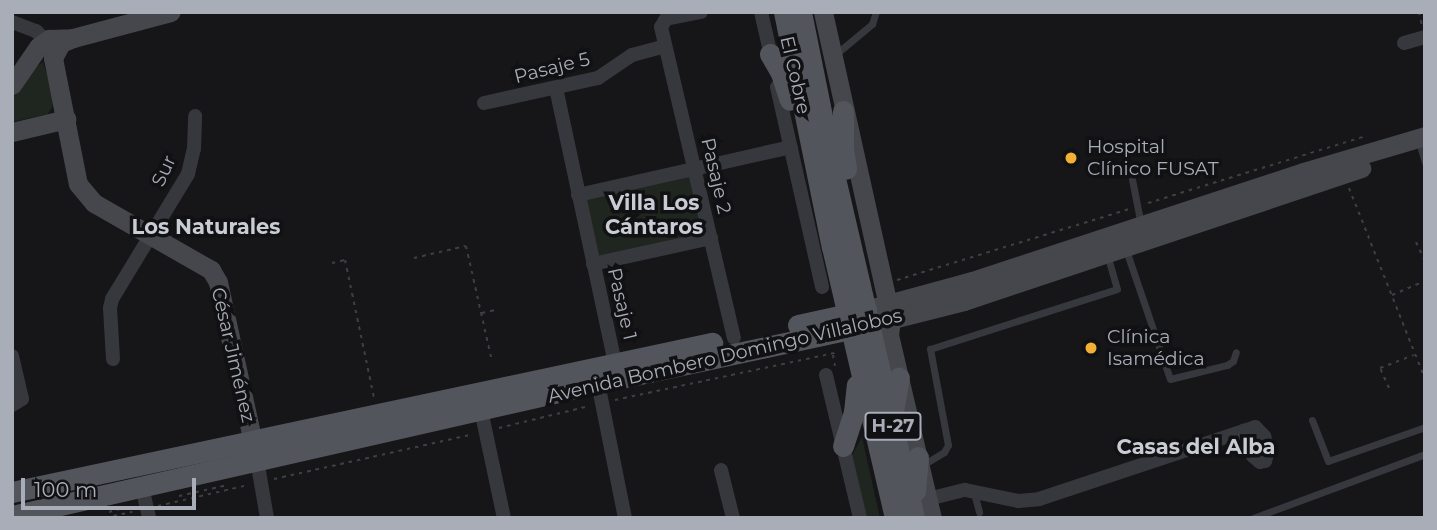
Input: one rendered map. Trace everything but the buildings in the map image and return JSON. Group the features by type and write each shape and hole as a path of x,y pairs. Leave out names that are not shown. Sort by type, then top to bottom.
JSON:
{"main road":[{"name":"H-27","path":"784,12 820,183 858,320 893,427 915,518"},
{"name":"H-27","path":"801,12 848,236 858,320 858,365 895,518"},
{"path":"770,54 782,73 808,165 820,183"},
{"path":"844,111 842,149 853,210 848,236"},
{"name":"Avenida Bombero Domingo Villalobos","path":"12,516 142,487 255,451 615,364 734,338 858,320"},
{"name":"Avenida Bombero Domingo Villalobos","path":"12,492 481,411 858,320"},
{"path":"843,446 857,396 858,365"},
{"path":"893,427 893,405 900,378"},
{"path":"915,518 919,462"}],"street":[{"path":"12,85 45,50 73,38 171,12"},
{"name":"Pasaje 2","path":"701,12 666,19 662,23 665,46 734,338"},
{"name":"El Cobre","path":"761,12 822,287"},
{"path":"823,12 889,311 889,335 930,508 965,490 1018,501 1039,499 1244,431"},
{"path":"12,23 36,31 45,50"},
{"path":"1404,43 1425,35"},
{"name":"Pasaje 5","path":"484,103 601,77 632,55 665,46"},
{"name":"César Jiménez","path":"45,50 66,119 79,184 85,193 94,203 198,260 211,270 218,282 267,518"},
{"name":"Pasaje 1","path":"555,88 615,364"},
{"name":"Sur","path":"113,359 110,308 112,299 188,174 194,149 195,116"},
{"path":"12,132 66,119"},
{"path":"578,195 791,146"},
{"name":"Avenida Bombero Domingo Villalobos","path":"1112,246 1139,216 1228,205 1424,149"},
{"name":"Avenida Bombero Domingo Villalobos","path":"858,320 972,281 1112,246 1228,205 1424,149"},
{"path":"593,264 710,238"},
{"path":"12,356 22,391 22,399 12,405"},
{"path":"826,374 860,518"},
{"path":"598,383 625,518"},
{"path":"481,411 505,518"},
{"path":"721,470 733,518"},
{"path":"142,487 149,518"}],"lane":[{"path":"832,57 872,24 876,12"},
{"path":"1131,174 1139,216"},
{"path":"1112,246 1170,379 1227,365 1233,361 1236,352"},
{"path":"919,462 944,452 948,445 930,349 1117,289 1112,246"},
{"path":"1312,419 1328,461 1425,427"},
{"path":"1253,518 1425,454"},
{"path":"974,492 979,512"}],"path":[{"path":"1419,12 1425,35"},
{"path":"891,277 901,281 1139,216 1373,134"},
{"path":"1343,174 1425,379"},
{"path":"1416,242 1425,261"},
{"path":"414,258 466,246 492,361"},
{"path":"332,263 345,260 375,401"},
{"path":"1391,296 1425,281"},
{"path":"481,313 499,309"},
{"path":"1388,388 1380,368 1415,355"},
{"path":"1419,365 1425,363"}],"shaded area":[{"path":"43,62 54,95 52,107 48,114 12,122 12,98 30,71"},
{"path":"690,172 705,237 596,262 582,196"},
{"path":"862,437 880,518 866,518 852,455"}],"place":[{"name":"Hospital Clínico FUSAT","path":"1071,158"},
{"name":"Clínica Isamédica","path":"1091,348"}],"district":[{"name":"Villa Los Cántaros","path":"654,215"},
{"name":"Los Naturales","path":"206,227"},
{"name":"Casas del Alba","path":"1196,447"}]}
